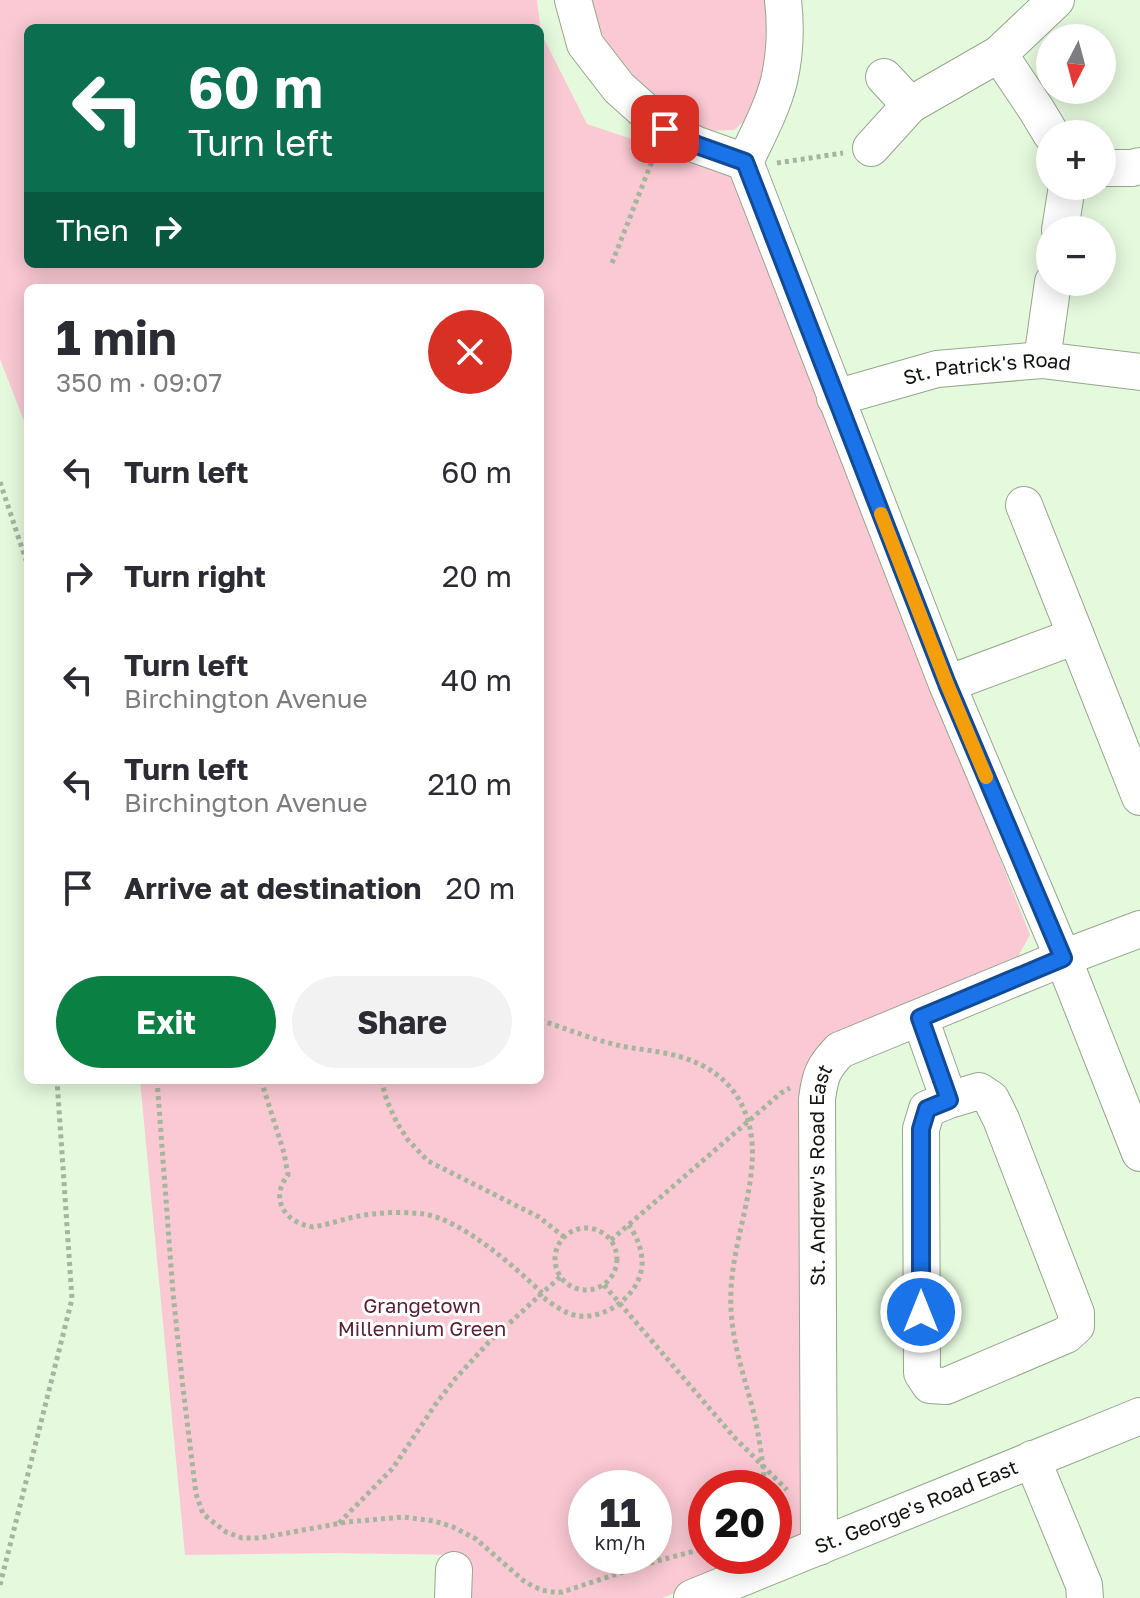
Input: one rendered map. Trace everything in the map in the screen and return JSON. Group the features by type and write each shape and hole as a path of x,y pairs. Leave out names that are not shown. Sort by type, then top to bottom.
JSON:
{"street":[{"path":"573,0 585,44 619,88 665,129 746,164"},
{"path":"783,0 785,23 779,81 746,164 947,684 1063,958 1140,1153"},
{"path":"871,148 910,105 999,54 1056,0"},
{"path":"999,54 1043,120"},
{"path":"884,77 910,105"},
{"path":"1116,168 1140,166"},
{"path":"1042,360 1051,296"},
{"name":"St. Patrick's Road","path":"835,398 937,369 1042,360 1140,372"},
{"path":"1024,505 1140,797"},
{"path":"947,684 1076,636"},
{"name":"St. Andrew's Road East","path":"818,1530 817,1099 823,1071 840,1050 1140,929"},
{"path":"920,1018 949,1100"},
{"path":"979,1091 991,1099 1071,1299 1076,1326 1066,1335 946,1386 930,1385 922,1373 921,1129 927,1109 949,1100 979,1091"},
{"name":"St. George's Road East","path":"692,1598 818,1530 1032,1459 1140,1416"},
{"path":"1032,1459 1084,1585 1085,1598"}],"path":[{"path":"612,263 665,129"},
{"path":"746,164 809,159 871,148"},
{"path":"0,482 24,554"},
{"path":"544,1021 619,1046 660,1052 701,1065 722,1077 743,1105 752,1137 752,1168 734,1263 731,1316 763,1470"},
{"path":"0,1585 72,1299 57,1084"},
{"path":"157,1084 184,1397 196,1494 203,1514 226,1532 242,1538 403,1517 434,1521 476,1539 524,1581 553,1593 688,1553"},
{"path":"262,1084 288,1175 281,1183 278,1194 282,1207 291,1219 303,1225 313,1227 371,1214 426,1214 469,1234 541,1294 560,1308 579,1316 599,1314 619,1303 638,1280 642,1262 637,1239 629,1225"},
{"path":"382,1084 397,1123 428,1161 539,1217 564,1237"},
{"path":"611,1240 781,1093 795,1086 819,1084"},
{"path":"591,1228 599,1230 611,1240 617,1264 604,1285 589,1291 574,1289 560,1277 554,1255 564,1237 574,1230 591,1228"},
{"path":"339,1524 393,1468 455,1379 488,1343 560,1277"},
{"path":"604,1285 734,1437 806,1509 818,1530"}],"green space":[{"name":"Grangetown Millennium Green","path":"0,0 537,0 540,24 24,24 24,268 544,268 544,39 587,124 730,172 1030,935 1013,965 821,1048 807,1523 795,1545 792,1546 792,1470 688,1470 688,1574 722,1574 662,1598 463,1598 463,1563 466,1555 185,1555 140,1084 544,1084 544,284 24,284 24,421 0,359"},
{"path":"591,0 769,0 764,73 752,112 734,130 707,131 681,122 633,82 602,35"}],"slow traffic":[{"path":"881,514 986,777"}],"route":[{"path":"665,129 697,145 745,162 947,684 1063,958 920,1018 949,1100 927,1109 921,1129 921,1312"}]}
